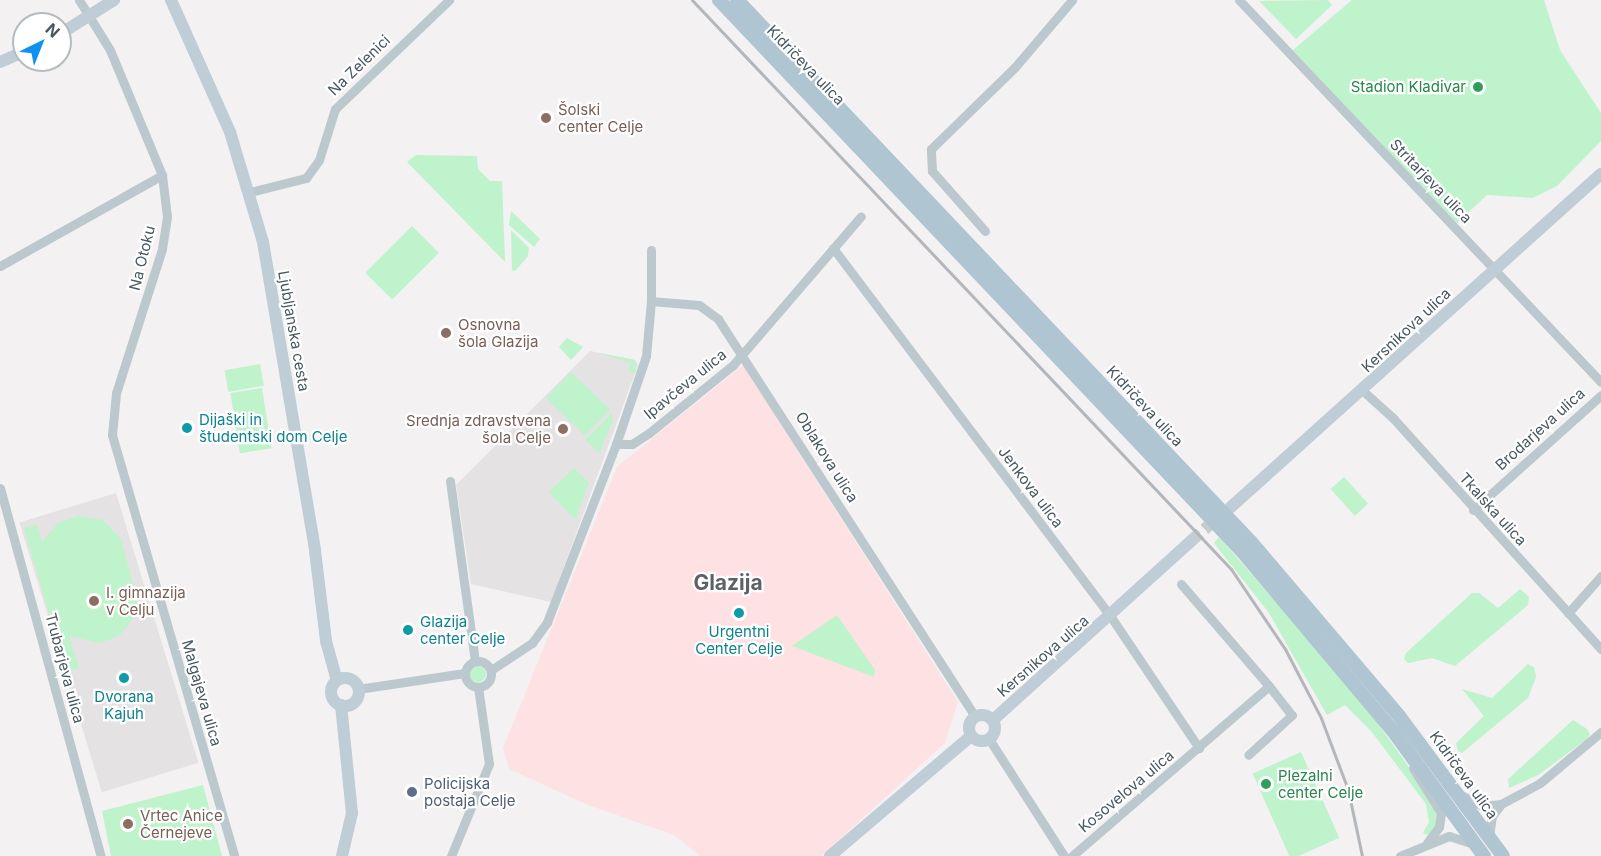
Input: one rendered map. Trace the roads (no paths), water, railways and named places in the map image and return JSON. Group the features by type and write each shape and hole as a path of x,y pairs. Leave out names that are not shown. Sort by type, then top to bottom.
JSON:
{"main road":[{"name":"Kidričeva ulica","path":"719,0 1241,550 1396,735 1483,856"},
{"name":"Kidričeva ulica","path":"738,0 749,6 1251,542 1326,627 1454,786 1503,856"}],"street":[{"path":"79,0 94,20"},
{"path":"72,29 94,20 114,0"},
{"name":"Ljubljanska cesta","path":"171,0 209,79 250,192 276,304 326,641 337,681 331,694 341,705 351,807 342,856"},
{"name":"Na Zelenici","path":"250,192 306,178 319,160 335,109 448,0"},
{"path":"985,231 932,171 931,149 1015,67 1072,0"},
{"name":"Stritarjeva ulica","path":"1239,0 1601,382"},
{"name":"Na Otoku","path":"94,20 153,146 162,175 167,217 162,249 116,393 112,435"},
{"name":"Kersnikova ulica","path":"1231,507 1601,174"},
{"path":"0,266 162,175"},
{"name":"Ipavčeva ulica","path":"651,301 643,369 616,444 632,444 649,433 743,356 861,216"},
{"name":"Jenkova ulica","path":"833,248 1111,617 1199,748"},
{"path":"651,250 651,301"},
{"name":"Oblakova ulica","path":"651,301 687,302 711,311 743,356 975,717"},
{"name":"Tkalska ulica","path":"1362,390 1393,418 1473,510 1601,649"},
{"name":"Brodarjeva ulica","path":"1473,510 1601,395"},
{"name":"Malgajeva ulica","path":"112,435 234,856"},
{"path":"491,670 532,643 547,622 616,444"},
{"path":"358,689 465,673 475,661 450,481"},
{"name":"Trubarjeva ulica","path":"0,488 101,856"},
{"name":"Kersnikova ulica","path":"993,720 1111,617 1191,541"},
{"path":"1568,613 1601,576"},
{"path":"1181,584 1292,715 1248,755"},
{"path":"465,673 470,685 478,687 489,682 491,670 486,663 475,661"},
{"path":"337,681 350,679 358,689"},
{"name":"Kosovelova ulica","path":"1072,856 1269,686"},
{"path":"451,856 489,764 478,687"},
{"path":"341,705 354,702 358,689"},
{"path":"986,716 993,720 994,733 989,739 977,740 971,736 969,725 975,717 986,716"},
{"path":"1396,735 1441,813 1439,827 1427,843"},
{"path":"1490,837 1492,816 1501,804 1540,783 1600,735"},
{"path":"830,856 971,736"},
{"path":"989,739 1065,856"},
{"path":"1454,786 1475,804 1501,804"},
{"path":"1400,856 1427,843 1458,836 1469,842 1483,856"}],"tunnel":[{"path":"1191,541 1220,516"}],"railway":[{"path":"692,0 1231,569 1285,649 1321,718 1348,790 1362,856"}],"place":[{"name":"Stadion Kladivar","path":"1478,87"},
{"name":"Šolski center Celje","path":"546,118"},
{"name":"Osnovna šola Glazija","path":"446,333"},
{"name":"Dijaški in študentski dom Celje","path":"187,428"},
{"name":"Srednja zdravstvena šola Celje","path":"563,429"},
{"name":"I. gimnazija v Celju","path":"94,601"},
{"name":"Urgentni Center Celje","path":"739,613"},
{"name":"Glazija center Celje","path":"408,630"},
{"name":"Dvorana Kajuh","path":"124,678"},
{"name":"Plezalni center Celje","path":"1266,784"},
{"name":"Policijska postaja Celje","path":"412,792"},
{"name":"Vrtec Anice Černejeve","path":"128,824"}],"district":[{"name":"Glazija","path":"728,583"}]}
